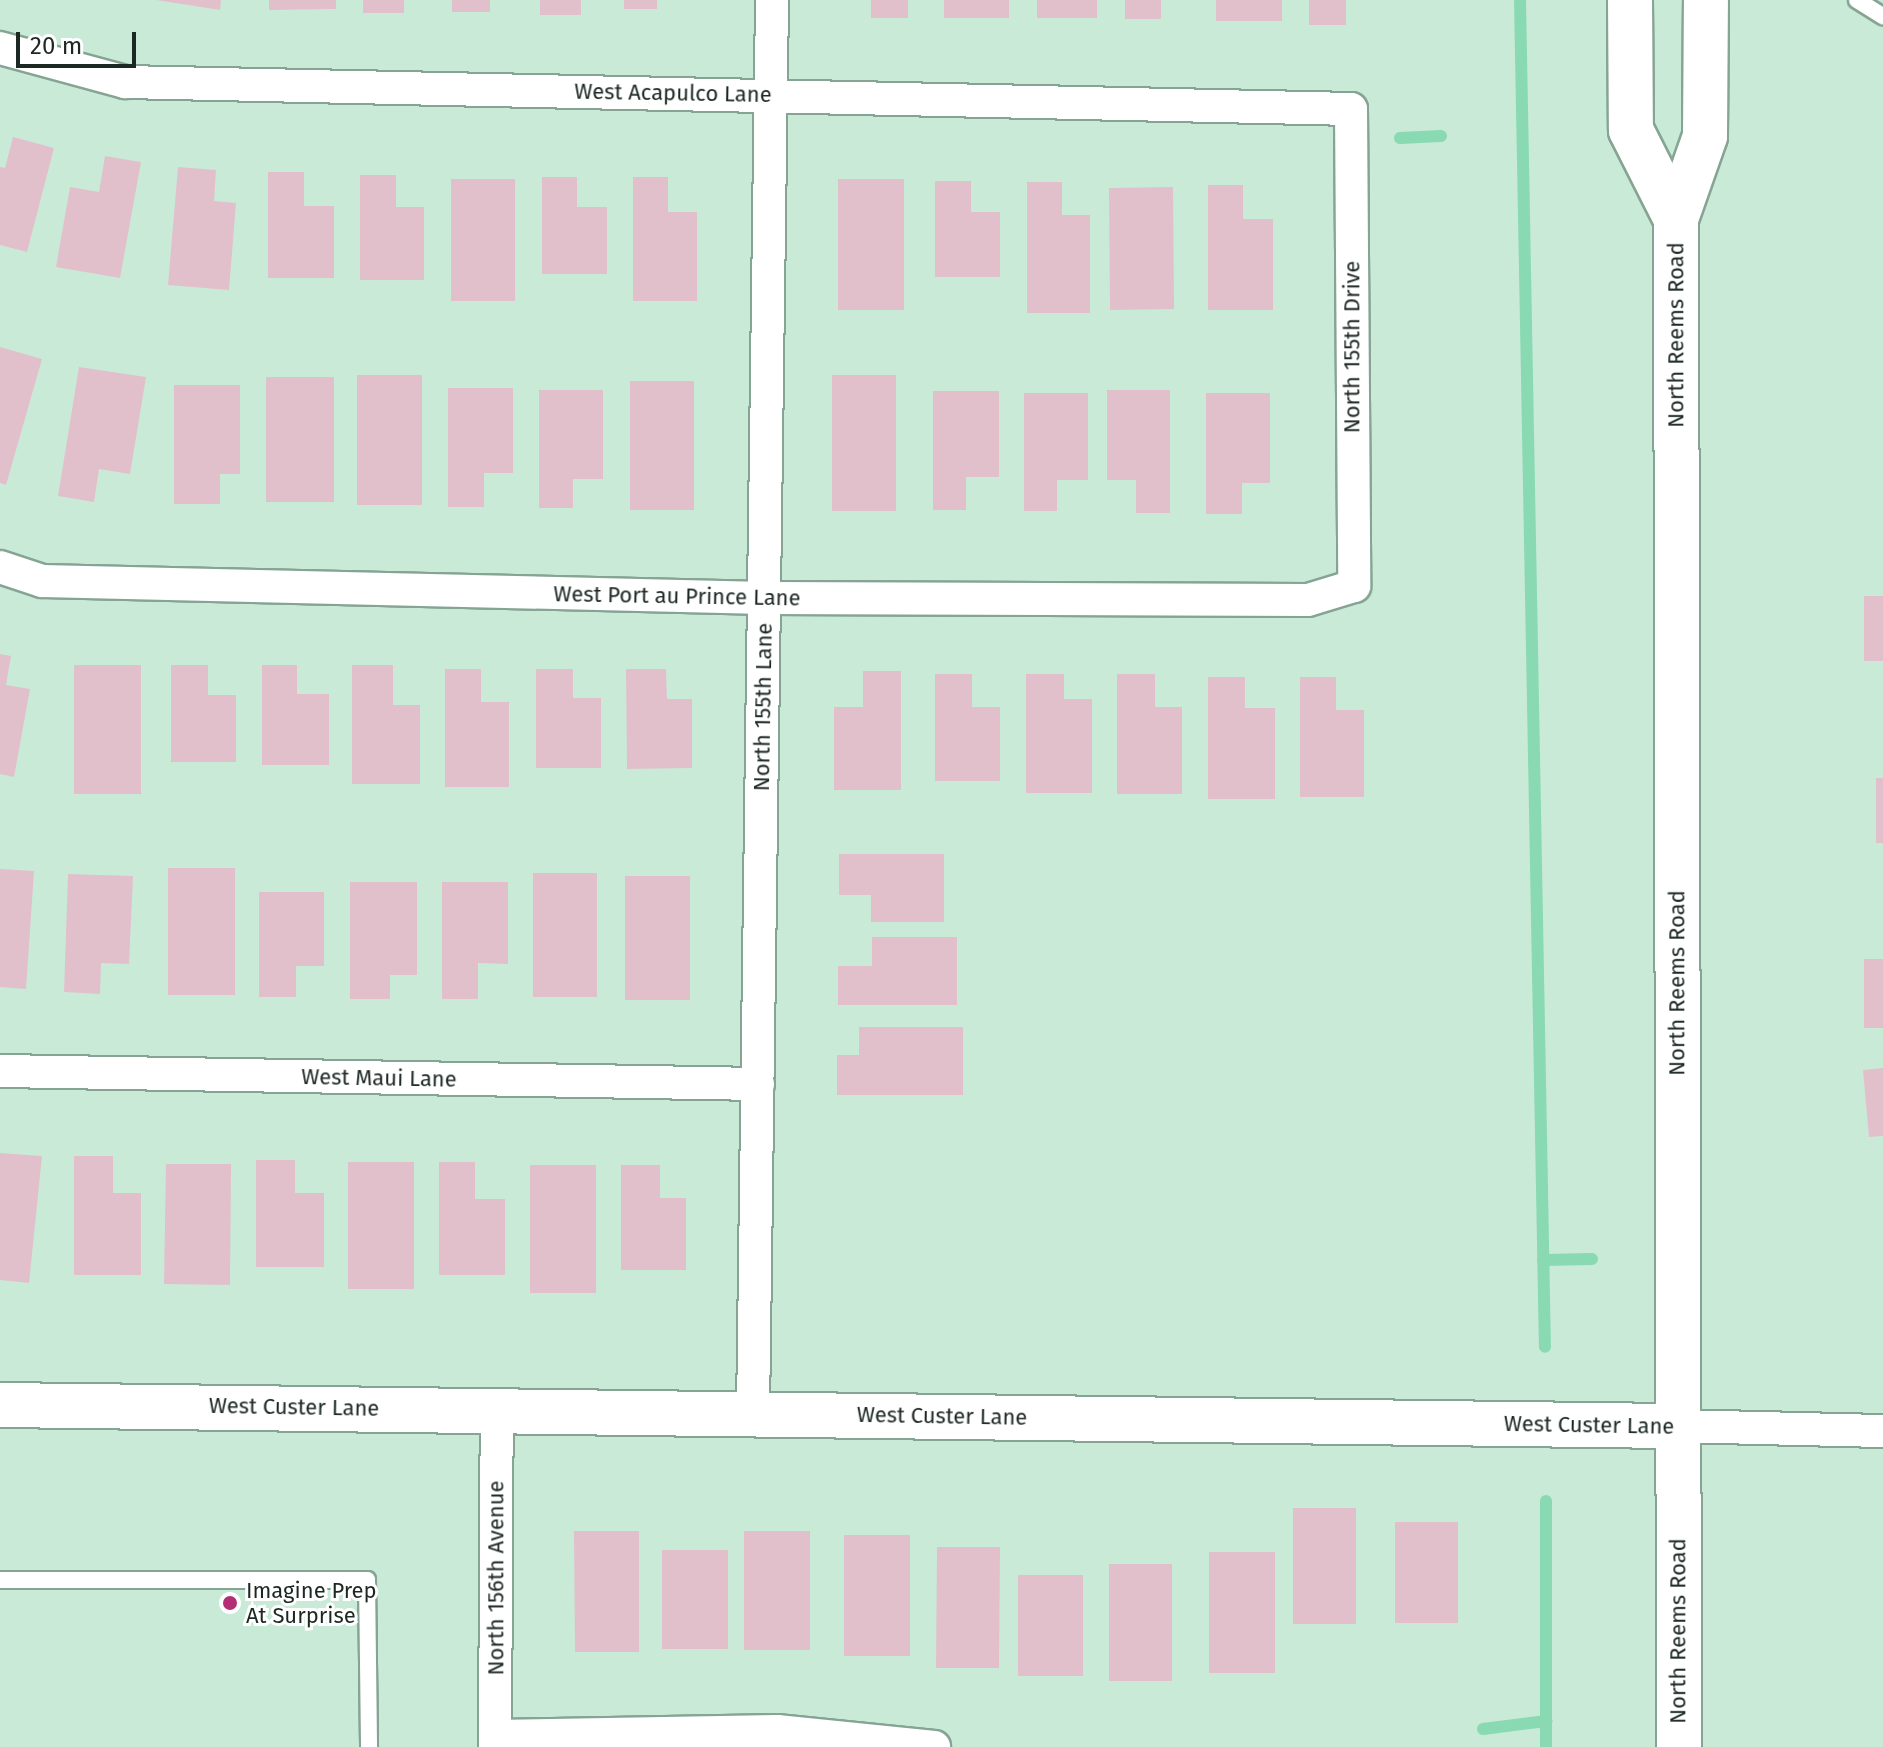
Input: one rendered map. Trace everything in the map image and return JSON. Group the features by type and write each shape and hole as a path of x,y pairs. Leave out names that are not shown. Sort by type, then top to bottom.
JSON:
{"main road":[{"name":"North Reems Road","path":"1630,0 1631,130 1676,219"},
{"name":"North Reems Road","path":"1679,1747 1676,219 1705,136 1706,0"},
{"name":"West Custer Lane","path":"0,1405 1677,1426"}],"street":[{"name":"North 155th Lane","path":"753,1413 772,0"},
{"name":"West Acapulco Lane","path":"0,48 125,82 1351,109"},
{"name":"North 155th Drive","path":"1351,109 1354,586"},
{"name":"West Port au Prince Lane","path":"0,567 42,581 765,598 1308,600 1354,586"},
{"name":"West Maui Lane","path":"0,1071 758,1084"},
{"name":"North 156th Avenue","path":"495,1741 497,1409"},
{"name":"West Custer Lane","path":"1677,1426 1883,1431"},
{"path":"495,1741 777,1731 934,1747"}],"lane":[{"path":"1857,0 1883,16"},
{"path":"0,1580 367,1580 369,1747"}],"building":[{"path":"156,0 221,0 220,10"},
{"path":"269,0 336,0 336,9 269,10"},
{"path":"363,0 404,0 404,13 363,13"},
{"path":"452,0 490,0 490,12 452,12"},
{"path":"540,0 581,0 581,15 540,15"},
{"path":"624,0 657,0 657,9 624,9"},
{"path":"871,0 908,0 908,18 871,18"},
{"path":"944,0 1009,0 1009,18 944,18"},
{"path":"1037,0 1097,0 1097,18 1037,18"},
{"path":"1125,0 1161,0 1161,19 1125,19"},
{"path":"1216,0 1282,0 1282,21 1216,21"},
{"path":"1309,0 1346,0 1346,25 1309,25"},
{"path":"13,137 54,148 27,252 0,245 0,167 5,168"},
{"path":"105,156 141,162 120,278 56,267 70,187 99,192"},
{"path":"178,167 216,170 214,201 236,203 229,290 168,285"},
{"path":"268,172 304,172 304,206 334,206 334,278 268,278"},
{"path":"360,175 396,175 396,207 424,207 424,280 360,280"},
{"path":"542,177 577,177 577,207 607,207 607,274 542,274"},
{"path":"633,177 668,177 668,212 697,212 697,301 633,301"},
{"path":"451,179 515,179 515,301 451,301"},
{"path":"838,179 904,179 904,310 838,310"},
{"path":"935,181 971,181 971,212 1000,212 1000,277 935,277"},
{"path":"1027,182 1062,182 1062,215 1090,215 1090,313 1027,313"},
{"path":"1208,185 1243,185 1243,219 1273,219 1273,310 1208,310"},
{"path":"1173,187 1174,309 1110,310 1109,188"},
{"path":"0,347 42,359 6,485 0,483"},
{"path":"79,367 146,377 130,474 99,469 94,502 58,496"},
{"path":"357,375 422,375 422,505 357,505"},
{"path":"832,375 896,375 896,511 832,511"},
{"path":"266,377 334,377 334,502 266,502"},
{"path":"630,381 694,381 694,510 630,510"},
{"path":"174,385 240,385 240,474 220,474 220,504 174,504"},
{"path":"448,388 513,388 513,473 484,473 484,507 448,507"},
{"path":"539,390 603,390 603,479 573,479 573,508 539,508"},
{"path":"1107,390 1170,390 1170,513 1136,513 1136,480 1107,480"},
{"path":"933,391 999,391 999,477 966,477 966,510 933,510"},
{"path":"1024,393 1088,393 1088,480 1057,480 1057,511 1024,511"},
{"path":"1206,393 1270,393 1270,483 1242,483 1242,514 1206,514"},
{"path":"1864,596 1883,596 1883,661 1864,661"},
{"path":"0,654 11,656 6,685 30,689 14,777 0,774"},
{"path":"74,665 141,665 141,794 74,794"},
{"path":"171,665 208,665 208,695 236,695 236,762 171,762"},
{"path":"262,665 297,665 297,694 329,694 329,765 262,765"},
{"path":"352,665 393,665 393,705 420,705 420,784 352,784"},
{"path":"445,669 481,669 481,702 509,702 509,787 445,787"},
{"path":"536,669 573,669 573,698 601,698 601,768 536,768"},
{"path":"626,669 666,669 667,699 692,699 692,768 627,769"},
{"path":"863,671 901,671 901,790 834,790 834,707 863,707"},
{"path":"935,674 972,674 972,707 1000,707 1000,781 935,781"},
{"path":"1026,674 1064,674 1064,699 1092,699 1092,793 1026,793"},
{"path":"1117,674 1155,674 1155,707 1182,707 1182,794 1117,794"},
{"path":"1208,677 1245,677 1245,708 1275,708 1275,799 1208,799"},
{"path":"1300,677 1336,677 1336,710 1364,710 1364,797 1300,797"},
{"path":"1876,778 1883,778 1883,843 1876,843"},
{"path":"839,854 944,854 944,922 871,922 871,895 839,895"},
{"path":"168,868 235,868 235,995 168,995"},
{"path":"0,869 34,871 26,989 0,987"},
{"path":"533,873 597,873 597,997 533,997"},
{"path":"68,874 133,876 129,964 101,963 100,994 64,992"},
{"path":"625,876 690,876 690,1000 625,1000"},
{"path":"350,882 417,882 417,975 390,975 390,999 350,999"},
{"path":"442,882 508,882 508,964 478,963 478,999 442,999"},
{"path":"259,892 324,892 324,966 296,966 296,997 259,997"},
{"path":"872,937 957,937 957,1005 838,1005 838,966 872,966"},
{"path":"1864,959 1883,959 1883,1028 1864,1028"},
{"path":"859,1027 963,1027 963,1095 837,1095 837,1055 859,1055"},
{"path":"1883,1068 1883,1136 1869,1137 1863,1070"},
{"path":"0,1153 42,1156 29,1283 0,1280"},
{"path":"74,1156 113,1156 113,1193 141,1193 141,1275 74,1275"},
{"path":"256,1160 295,1160 295,1193 324,1193 324,1267 256,1267"},
{"path":"348,1162 414,1162 414,1289 348,1289"},
{"path":"439,1162 475,1162 475,1199 505,1199 505,1275 439,1275"},
{"path":"166,1164 231,1164 230,1285 164,1284"},
{"path":"530,1165 596,1165 596,1293 530,1293"},
{"path":"621,1165 660,1165 660,1198 686,1198 686,1270 621,1270"},
{"path":"1293,1508 1356,1508 1356,1624 1293,1624"},
{"path":"1395,1522 1458,1522 1458,1623 1395,1623"},
{"path":"574,1531 639,1531 639,1652 575,1652"},
{"path":"744,1531 810,1531 810,1650 744,1650"},
{"path":"844,1535 910,1535 910,1656 844,1656"},
{"path":"937,1547 1000,1547 999,1668 936,1668"},
{"path":"662,1550 728,1550 728,1649 662,1649"},
{"path":"1209,1552 1275,1552 1275,1673 1209,1673"},
{"path":"1109,1564 1172,1564 1172,1681 1109,1681"},
{"path":"1018,1575 1083,1575 1083,1676 1018,1676"}],"waterway":[{"path":"1520,0 1545,1347"},
{"path":"1400,138 1441,136"},
{"path":"1543,1260 1592,1259"},
{"path":"1546,1501 1546,1747"},
{"path":"1483,1729 1546,1721"}],"place":[{"name":"Imagine Prep At Surprise","path":"230,1603"}]}
